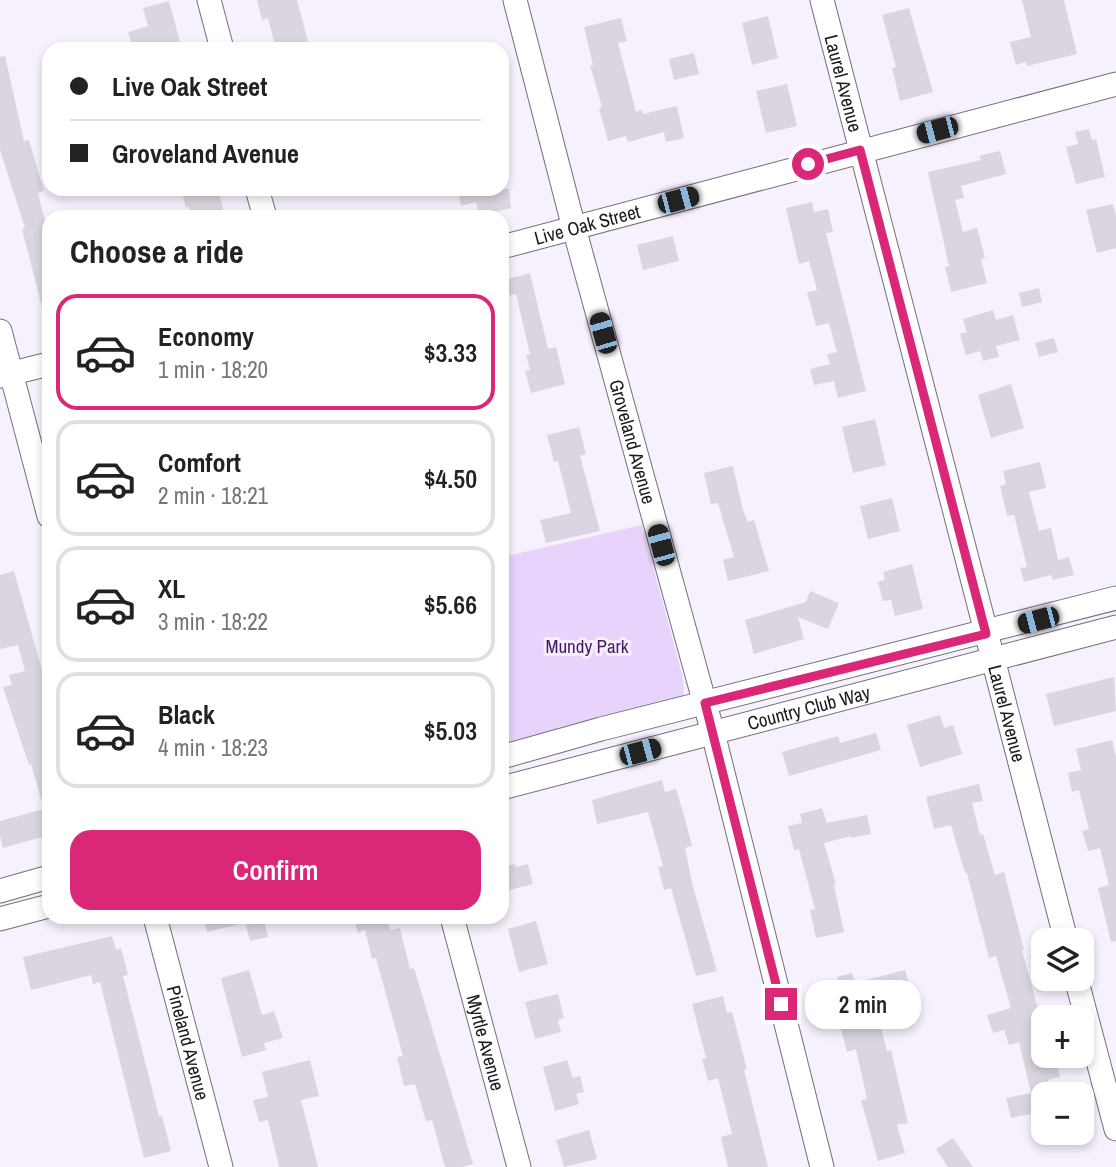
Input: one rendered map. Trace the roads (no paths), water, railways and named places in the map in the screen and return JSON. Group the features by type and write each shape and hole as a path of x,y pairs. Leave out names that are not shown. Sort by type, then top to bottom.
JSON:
{"street":[{"path":"209,0 220,42"},
{"name":"Groveland Avenue","path":"515,0 573,228 713,733 822,1167"},
{"name":"Laurel Avenue","path":"822,0 1063,928"},
{"name":"Live Oak Street","path":"509,245 1116,84"},
{"path":"0,331 6,375 42,493"},
{"path":"6,375 42,365"},
{"name":"Country Club Way","path":"509,755 705,703 986,634 1116,598"},
{"name":"Country Club Way","path":"509,786 1116,627"},
{"path":"583,734 592,765"},
{"path":"0,891 42,879"},
{"path":"0,919 42,908"},
{"name":"Pineland Avenue","path":"157,924 221,1167"},
{"name":"Myrtle Avenue","path":"454,924 519,1167"},
{"path":"1079,991 1116,1129"}],"park label":[{"name":"Mundy Park","path":"587,646"}]}
